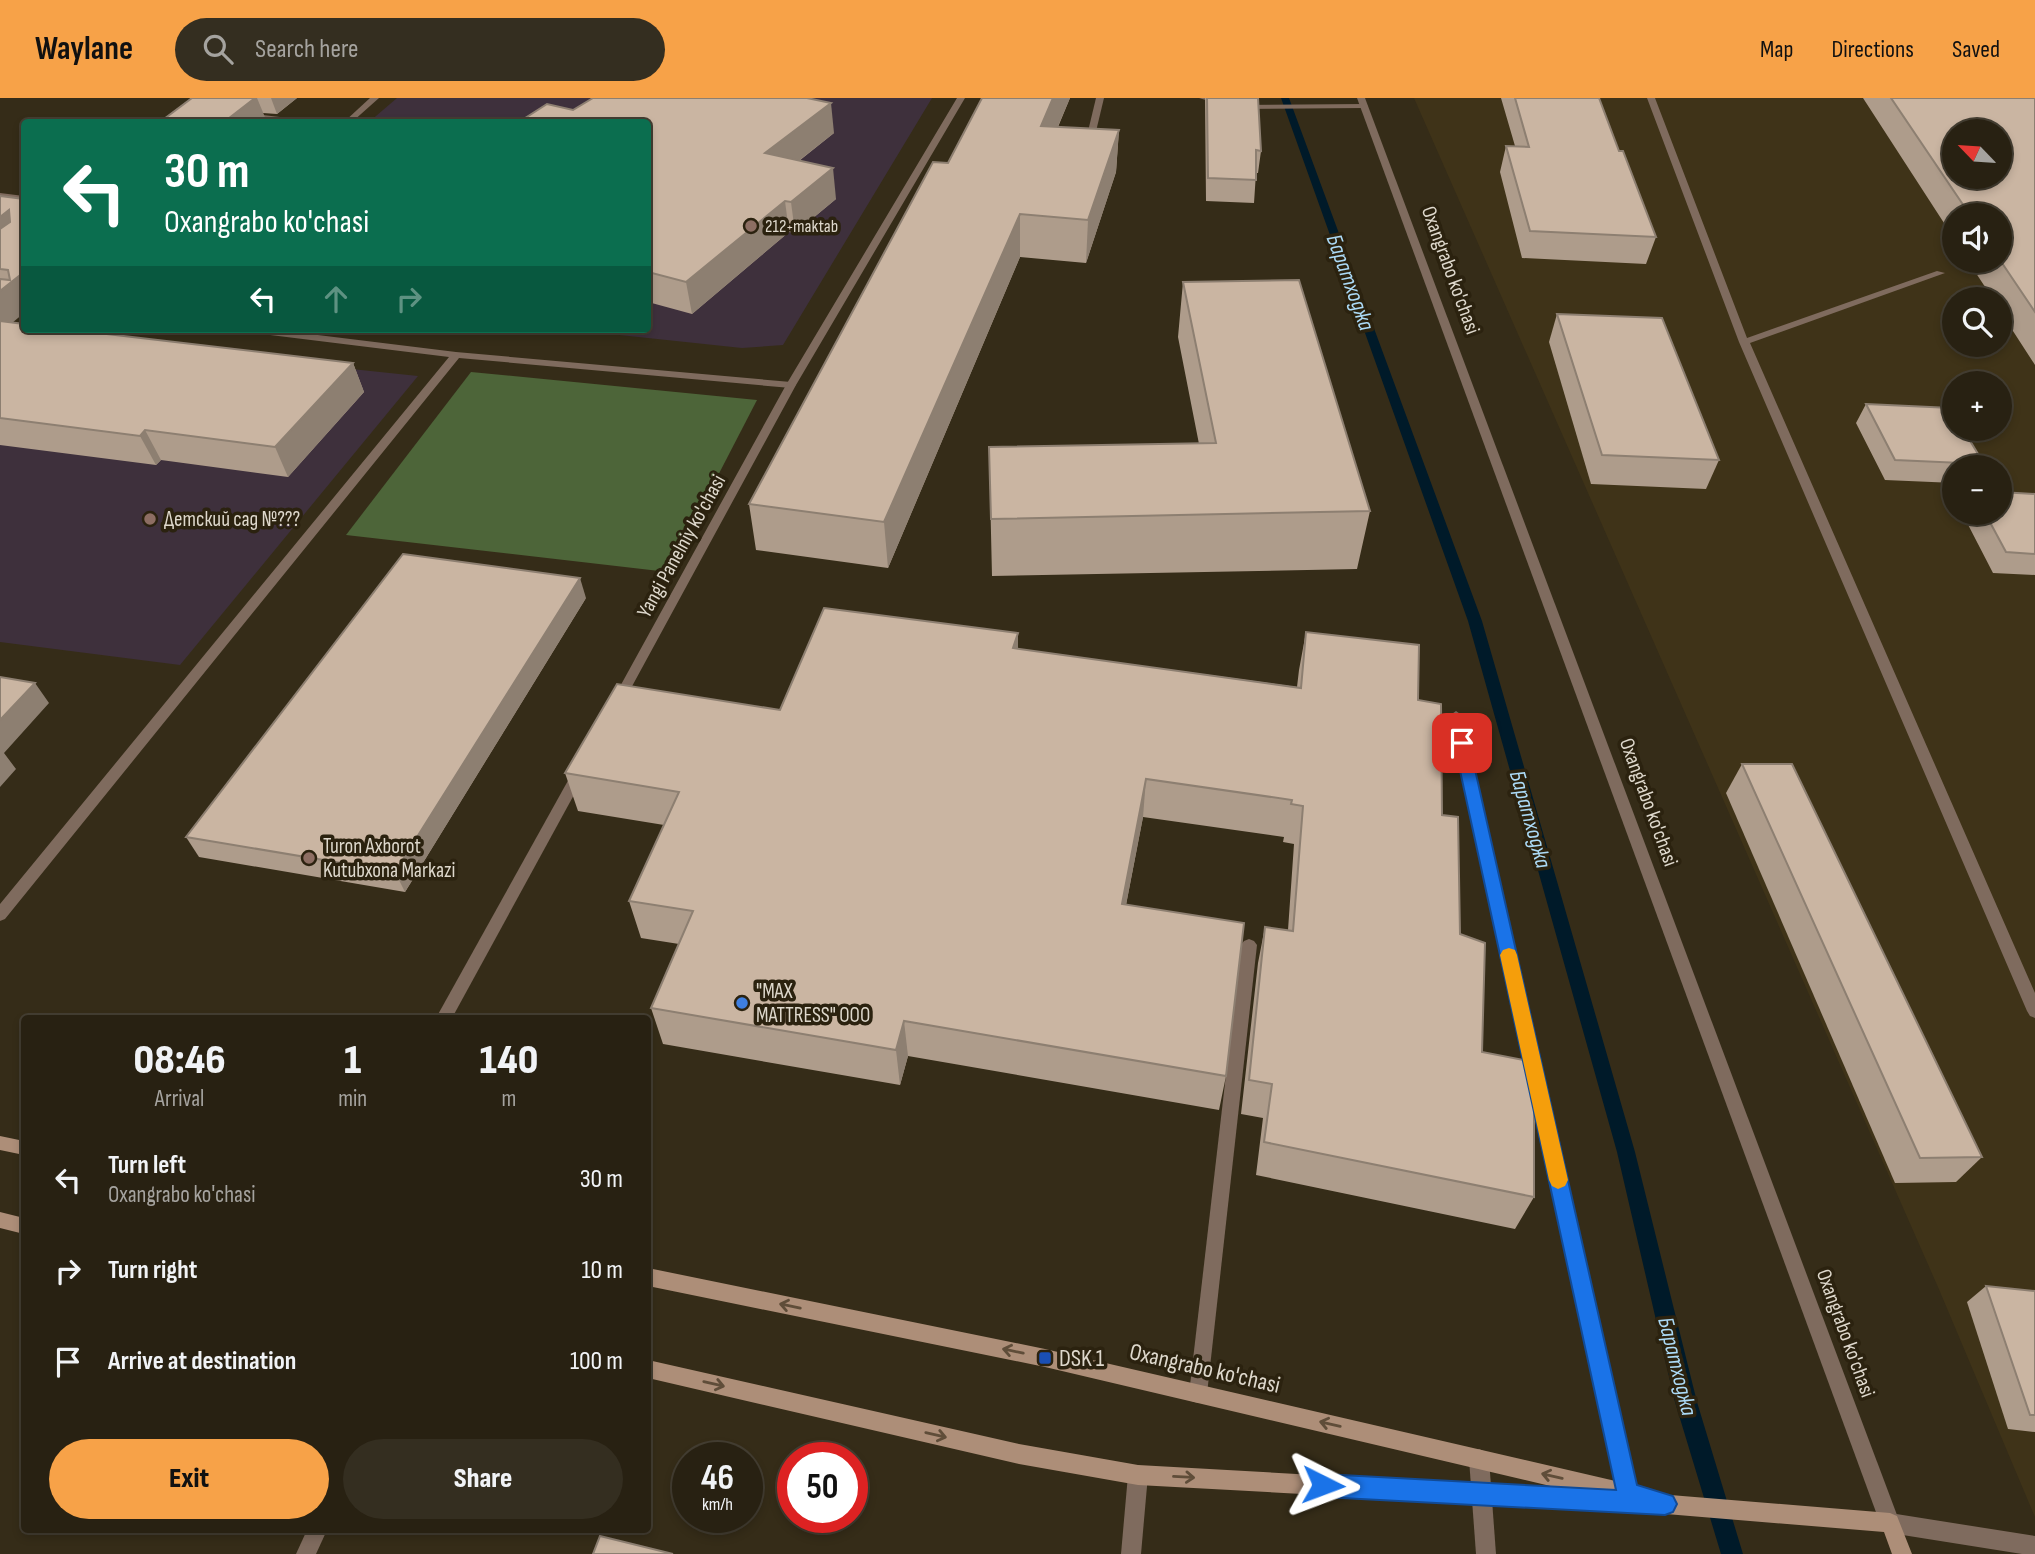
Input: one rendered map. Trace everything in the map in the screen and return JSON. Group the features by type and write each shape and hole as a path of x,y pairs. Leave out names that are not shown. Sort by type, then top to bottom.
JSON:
{"main road":[{"path":"0,1143 21,1147"},
{"path":"0,1220 21,1225"},
{"name":"Oxangrabo ko'chasi","path":"651,1278 1032,1355 1665,1504"},
{"name":"Oxangrabo ko'chasi","path":"651,1369 1019,1454 1138,1475 1665,1504 1890,1523 1902,1554"}],"street":[{"path":"351,119 375,98"},
{"name":"Yangi Panelniy ko'chasi","path":"611,714 791,384 961,98"},
{"path":"1087,151 1100,98"},
{"path":"1203,98 1235,107 1279,108 1363,102"},
{"path":"1651,98 1744,342 2035,1011"},
{"name":"Oxangrabo ko'chasi","path":"1363,102 1890,1523"},
{"path":"241,115 277,119"},
{"path":"0,196 21,198"},
{"path":"1744,342 1940,272"},
{"path":"277,333 456,355 791,384"},
{"path":"0,915 456,355"},
{"path":"1456,716 1628,1494"},
{"path":"446,1015 584,762"},
{"path":"1198,1394 1249,945"},
{"path":"1479,1459 1486,1554"},
{"path":"1131,1554 1138,1475"},
{"path":"1890,1523 2035,1546"},
{"path":"306,1554 316,1533"}],"shaded area":[{"name":"212-maktab","path":"397,98 932,98 783,345 742,348 601,333 651,333 651,119 372,119"},
{"path":"1414,98 2035,98 2035,1517 1938,1287"},
{"name":"Детский сад №???","path":"66,339 418,376 180,665 0,642 0,396"}],"green space":[{"path":"471,372 757,400 668,572 346,535"}],"building":[{"path":"192,98 255,98 228,119 164,119"},
{"path":"593,98 807,98 831,103 765,153 833,168 791,202 785,201 686,282 651,273 651,119 524,119 547,104 573,110"},
{"path":"982,98 1053,98 1041,126 1119,130 1088,220 1020,214 884,522 749,504 933,162 948,163"},
{"path":"1207,98 1258,98 1261,151 1256,150 1256,180 1208,178"},
{"path":"1515,98 1599,98 1656,237 1530,231 1506,146 1529,147"},
{"path":"1891,98 2035,98 2035,312 2009,273 2012,273 2012,203 1962,203 1952,189 2012,189 2012,119 1942,119 1942,174"},
{"path":"0,196 21,199 21,274 0,291 0,279 10,280 8,270 0,269 0,229 10,222 9,210 0,217"},
{"path":"1299,280 1370,511 991,519 989,447 1216,443 1183,282"},
{"path":"1557,314 1662,318 1719,460 1602,455"},
{"path":"0,321 21,324 21,333 98,333 353,363 275,447 145,430 140,436 0,418"},
{"path":"1866,404 1942,408 1942,441 1970,441 1979,455 1942,455 1942,462 1895,460"},
{"path":"2012,493 2035,494 2035,554 2006,552 1991,525 2012,525"},
{"path":"403,554 580,578 395,872 186,837"},
{"path":"824,608 1018,633 1013,648 1301,688 1306,632 1419,645 1418,700 1441,704 1442,815 1458,817 1460,934 1485,943 1482,1052 1534,1062 1534,1197 1264,1142 1272,1084 1249,1080 1265,927 1293,931 1303,806 1291,804 1292,800 1146,779 1122,904 1244,923 1226,1076 904,1021 896,1050 651,1008 693,911 629,901 679,792 565,773 617,684 780,710"},
{"path":"0,677 35,683 0,720"},
{"path":"1742,764 1792,764 1982,1157 1920,1158"},
{"path":"1986,1286 2035,1291 2035,1415 2030,1415"},
{"path":"600,1536 673,1554 593,1554"}],"waterway":[{"name":"Баратходжа","path":"1285,98 1475,621 1626,1152 1686,1402 1732,1554"}],"slow traffic":[{"path":"1509,955 1558,1180"}],"place":[{"name":"212-maktab","path":"751,226"},
{"name":"Детский сад №???","path":"150,519"},
{"name":"Turon Axborot Kutubxona Markazi","path":"309,858"},
{"name":"\"MAX MATTRESS\" ООО","path":"742,1003"},
{"name":"DSK 1","path":"1045,1358"}],"route":[{"path":"1323,1485 1665,1504 1628,1494 1462,743"}]}
